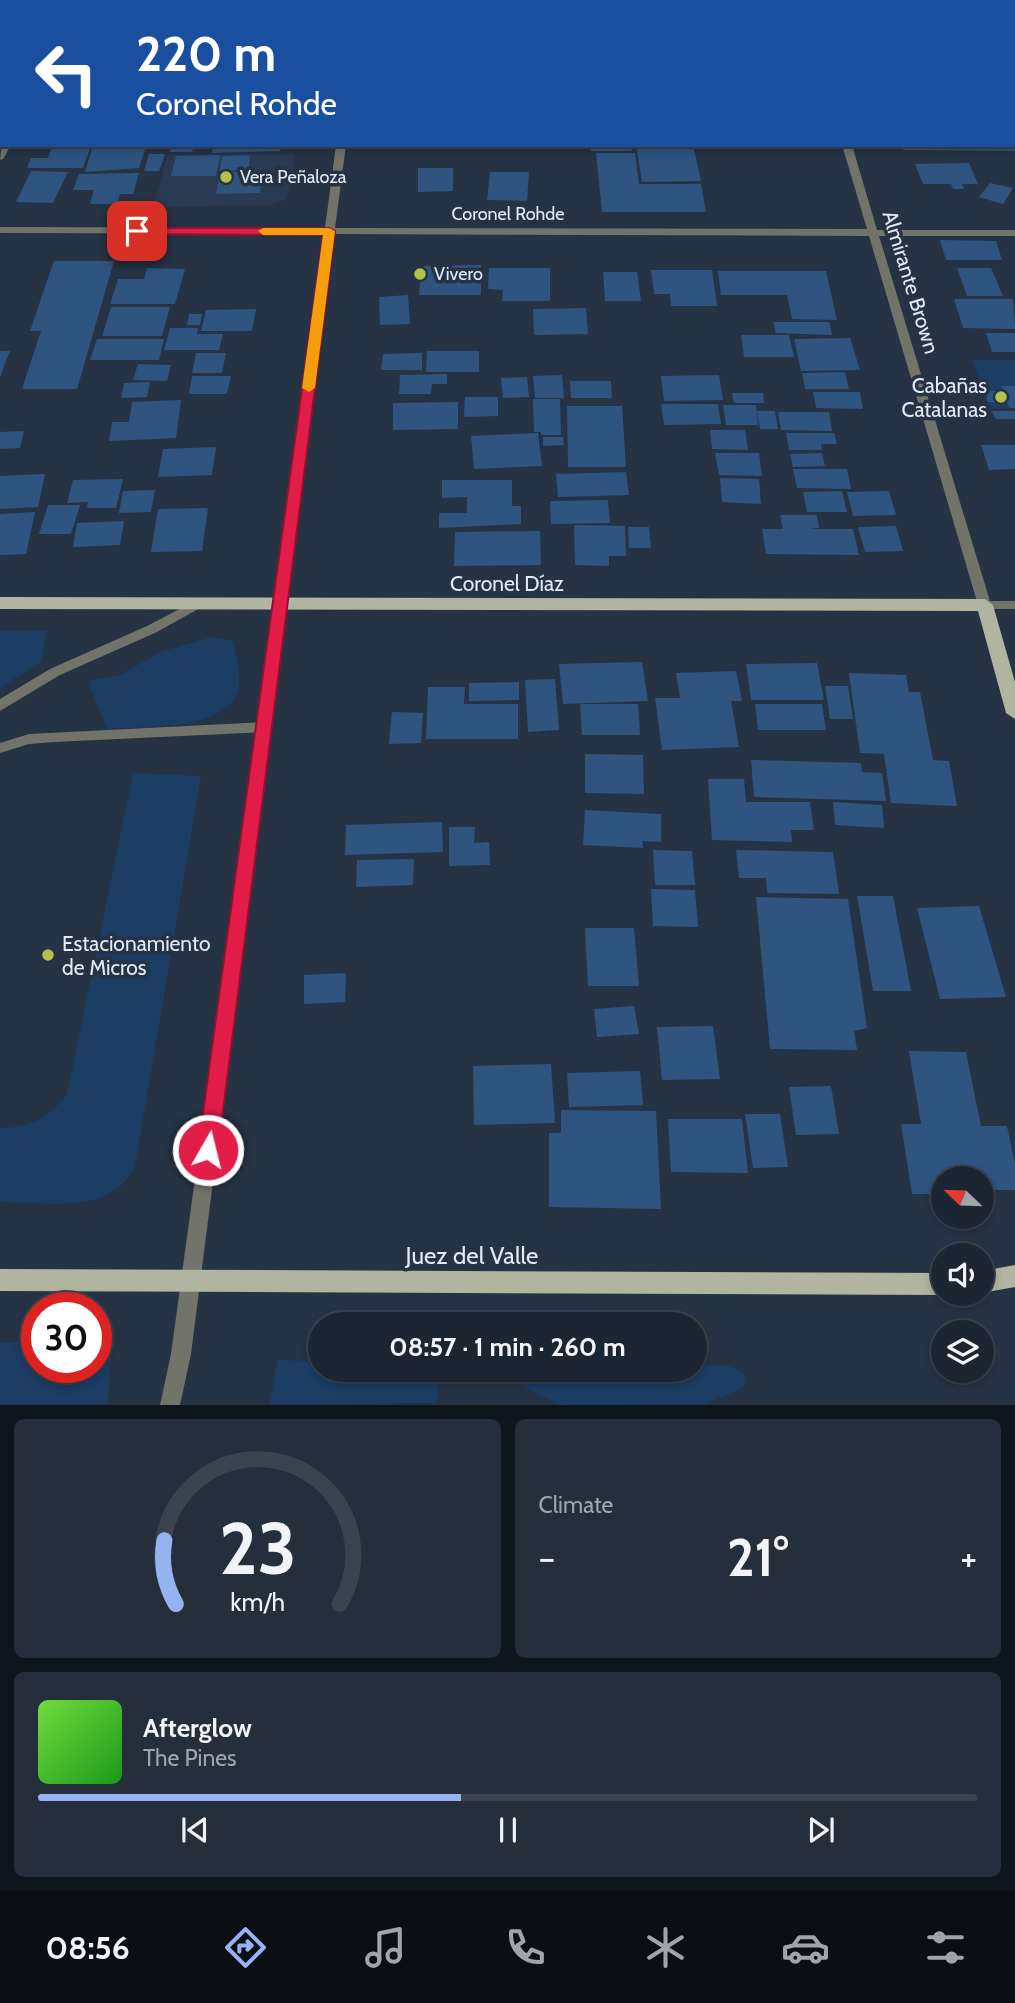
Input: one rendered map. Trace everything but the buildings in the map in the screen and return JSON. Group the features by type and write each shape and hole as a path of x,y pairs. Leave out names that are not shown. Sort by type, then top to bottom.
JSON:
{"main road":[{"name":"Coronel Díaz","path":"0,603 280,606 985,605"},
{"name":"Almirante Brown","path":"985,605 1015,713"},
{"path":"994,1280 1015,1276"},
{"name":"Juez del Valle","path":"0,1280 191,1283 931,1284"}],"street":[{"path":"170,1405 191,1283 341,147"},
{"name":"Almirante Brown","path":"848,147 985,605"},
{"name":"Coronel Rohde","path":"0,230 1015,233"},
{"path":"0,706 55,672 152,629 195,605"},
{"name":"Coronel Díaz","path":"985,605 1015,605"},
{"path":"0,748 29,739 54,737 265,727"}],"shaded area":[{"name":"Vera Peñaloza","path":"296,154 287,199 269,205 153,207 168,155"},
{"path":"972,360 1015,360 1015,408 989,409"},
{"path":"0,631 47,631 41,662 0,688"},
{"path":"212,637 233,641 239,677 238,689 231,703 218,713 182,724 107,729 88,681 120,675 160,652"},
{"path":"133,773 201,776 135,1167 124,1183 94,1200 57,1204 0,1202 0,1128 21,1126 38,1120 67,1094"},
{"path":"0,1342 21,1342 21,1383 109,1383 108,1404 0,1404"},
{"path":"277,1360 308,1361 308,1382 439,1382 437,1403 270,1404"},
{"path":"707,1365 737,1369 746,1378 743,1388 706,1404 560,1405 520,1385 484,1383 707,1382"}],"slow traffic":[{"path":"263,231 329,231 309,388"}],"place":[{"name":"Vera Peñaloza","path":"226,177"},
{"name":"Vivero","path":"420,274"},
{"name":"Cabañas Catalanas","path":"1001,397"},
{"name":"Estacionamiento de Micros","path":"48,955"}],"route":[{"path":"137,231 329,231 208,1150"}]}
